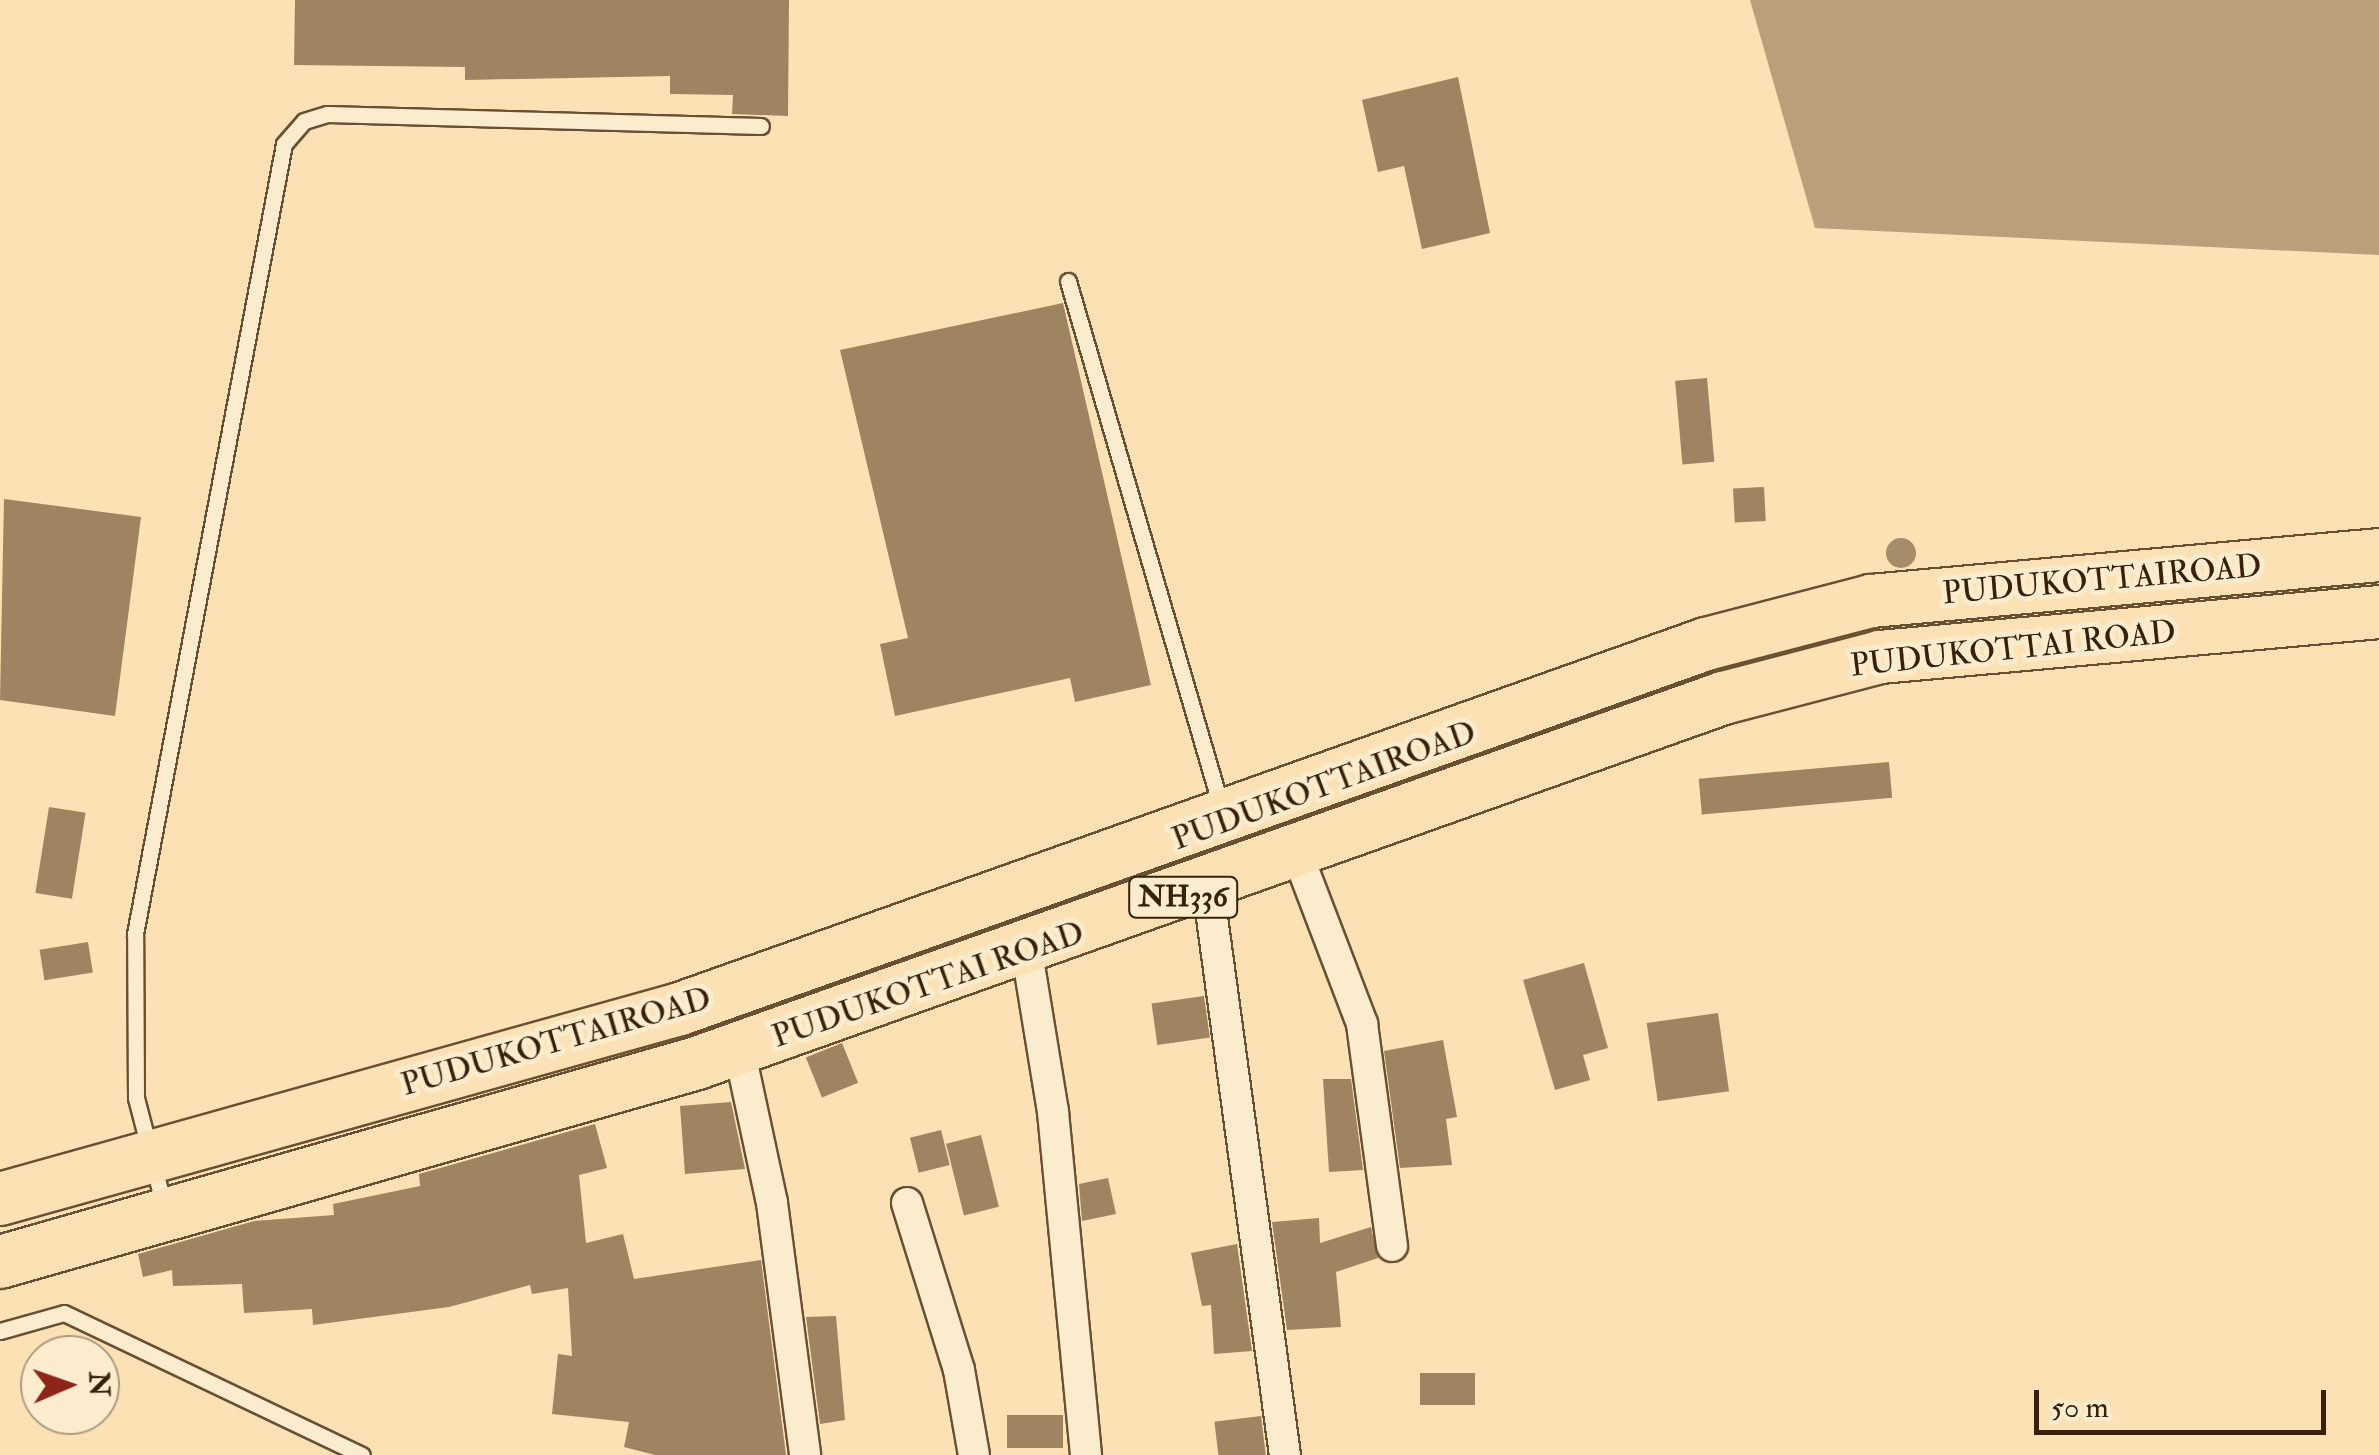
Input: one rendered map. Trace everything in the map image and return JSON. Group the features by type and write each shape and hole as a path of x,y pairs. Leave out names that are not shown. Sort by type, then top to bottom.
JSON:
{"highway":[{"name":"PUDUKOTTAIROAD","path":"0,1199 680,1009 1226,822 1706,644 1870,601 2379,555"},
{"name":"PUDUKOTTAI ROAD","path":"0,1262 739,1049 1027,953 1723,698 1880,657 2379,612"}],"street":[{"path":"1298,856 1362,1024 1392,1246"},
{"path":"1208,888 1285,1455"},
{"path":"1027,953 1053,1112 1086,1455"},
{"path":"739,1049 772,1203 805,1455"},
{"path":"907,1203 959,1370 974,1455"}],"lane":[{"path":"167,1214 147,1156 130,1006 148,834 284,144 304,121 327,114 761,126"},
{"path":"1068,281 1226,822"},
{"path":"0,1330 64,1313 362,1455"}],"shaded area":[{"path":"1750,0 2379,0 2379,255 1815,228"}],"building":[{"path":"295,0 789,0 788,116 732,114 733,95 670,94 670,76 465,80 465,67 294,65"},
{"path":"1458,77 1490,233 1422,249 1404,166 1378,172 1362,100"},
{"path":"1063,303 1151,685 1075,702 1070,678 895,716 880,644 908,638 840,350"},
{"path":"1707,378 1714,462 1682,464 1675,381"},
{"path":"1764,487 1766,521 1735,523 1733,489"},
{"path":"4,499 141,517 115,716 0,700"},
{"path":"1889,762 1892,798 1702,815 1699,779"},
{"path":"49,807 86,813 72,899 35,893"},
{"path":"88,942 93,973 44,980 40,950"},
{"path":"1584,963 1608,1048 1583,1055 1590,1080 1555,1090 1523,980"},
{"path":"1204,996 1210,1038 1157,1045 1152,1003"},
{"path":"1718,1013 1729,1091 1658,1101 1647,1023"},
{"path":"1443,1040 1457,1117 1446,1119 1452,1165 1400,1168 1384,1051"},
{"path":"842,1043 858,1083 822,1097 806,1058"},
{"path":"1323,1079 1351,1079 1363,1170 1329,1172"},
{"path":"731,1102 745,1169 685,1174 680,1106"},
{"path":"595,1124 607,1168 579,1175 586,1243 623,1234 634,1279 761,1260 786,1455 655,1455 624,1447 629,1422 552,1414 558,1354 572,1356 568,1288 532,1294 530,1285 449,1307 313,1325 312,1309 244,1313 242,1284 173,1286 172,1270 143,1277 138,1254 254,1221 334,1215 333,1204 420,1186 419,1174"},
{"path":"941,1130 950,1165 919,1173 910,1138"},
{"path":"981,1135 999,1207 964,1216 946,1144"},
{"path":"1108,1178 1116,1214 1082,1221 1079,1184"},
{"path":"1319,1218 1320,1243 1371,1227 1378,1258 1336,1272 1341,1327 1287,1330 1272,1222"},
{"path":"1237,1244 1252,1351 1214,1354 1211,1305 1202,1306 1191,1253"},
{"path":"836,1316 845,1420 820,1424 806,1317"},
{"path":"1420,1373 1475,1373 1475,1405 1420,1405"},
{"path":"1007,1415 1063,1415 1063,1448 1007,1448"},
{"path":"1261,1416 1266,1455 1218,1455 1214,1422"}]}
